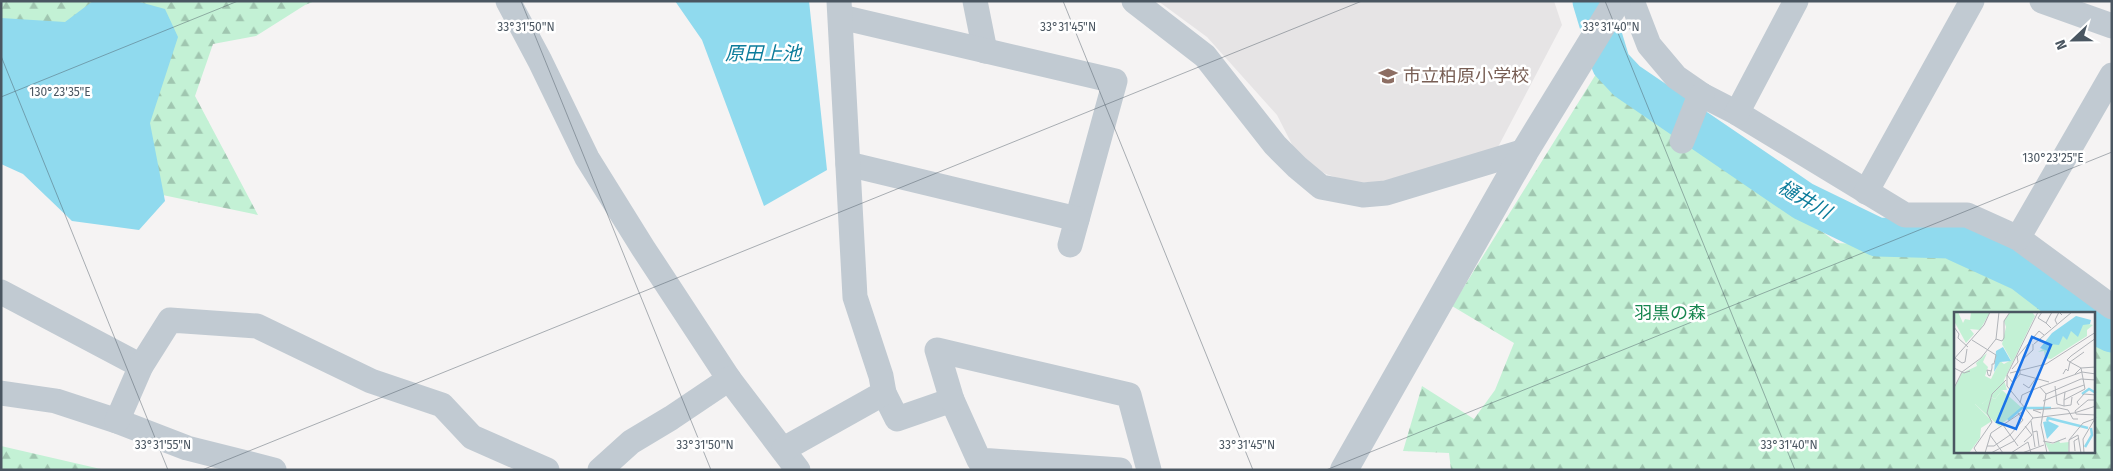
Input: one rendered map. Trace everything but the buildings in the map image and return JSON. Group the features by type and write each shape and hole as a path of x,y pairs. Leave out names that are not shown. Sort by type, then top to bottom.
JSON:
{"street":[{"path":"508,1 540,61 587,158 643,248 729,378 798,470"},
{"path":"975,1 985,51"},
{"path":"1134,1 1205,56 1275,145 1297,168 1321,187 1362,195 1386,193 1525,151"},
{"path":"1344,470 1525,151 1617,1"},
{"path":"1632,1 1648,45 1699,100 1737,113 1905,215 1967,215 2018,238 2112,307"},
{"path":"1737,113 1796,1"},
{"path":"1866,192 1972,1"},
{"path":"2042,1 2112,26"},
{"path":"952,400 897,419 884,393 881,376 854,297 840,9 985,51 1115,81 1070,245"},
{"path":"2018,238 2112,75"},
{"path":"1682,141 1699,100"},
{"path":"848,164 1077,219"},
{"path":"1,292 142,366"},
{"path":"116,421 142,366 170,320 258,326 371,381 442,405 472,437 547,470"},
{"path":"1120,470 979,460 952,400 937,350 1129,395 1148,470"},
{"path":"600,470 631,442 671,418 729,378"},
{"path":"1,393 56,401 187,448 274,470"},
{"path":"784,449 884,393"}],"shaded area":[{"name":"市立柏原小学校","path":"1158,1 1554,1 1562,25 1498,147 1385,183 1349,182 1326,174 1300,160 1277,115 1207,37"}],"green space":[{"path":"1,1 315,1 305,5 256,36 213,44 195,96 258,215 153,193 47,34 1,28"},
{"name":"羽黒の森","path":"1601,66 1619,93 1743,171 1837,243 1910,247 2003,275 2049,312 1954,312 1954,454 2096,454 2096,342 2112,350 2112,470 1451,470 1449,453 1403,451 1422,386 1474,419 1495,390 1514,343 1452,306"},
{"path":"1,446 105,470 1,470"}],"water":[{"path":"93,1 136,1 165,9 178,37 150,123 165,201 139,230 72,221 23,174 1,164 1,18 65,22"},
{"name":"原田上池","path":"675,1 809,1 827,170 764,206 702,40"}],"waterway":[{"name":"樋井川","path":"1592,1 1611,64 1627,81 1803,201 1877,237 1950,239 2022,272 2074,312"},
{"name":"樋井川","path":"2096,325 2112,333"}],"place":[{"name":"市立柏原小学校","path":"1388,76"}]}
